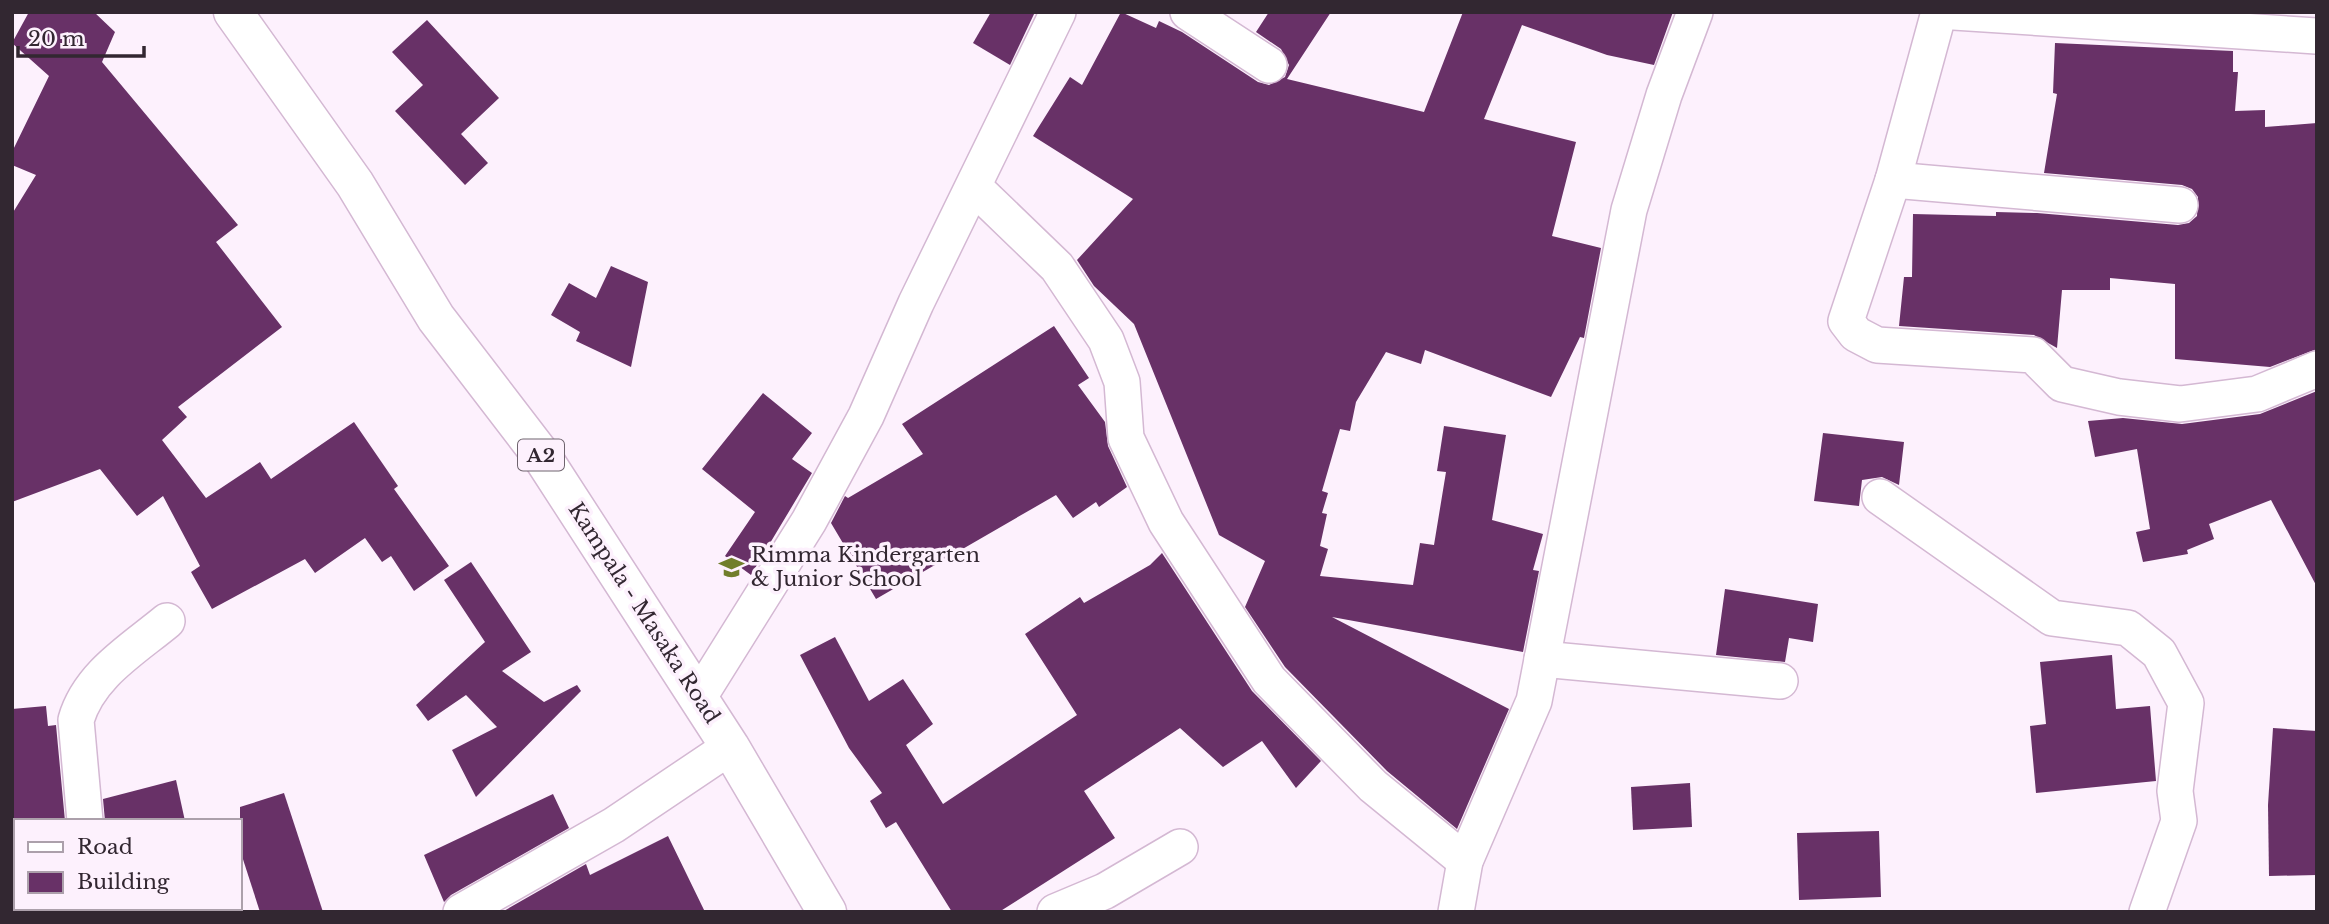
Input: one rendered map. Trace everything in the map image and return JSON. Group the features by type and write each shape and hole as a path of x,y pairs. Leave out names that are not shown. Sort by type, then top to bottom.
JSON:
{"main road":[{"name":"Kampala - Masaka Road","path":"233,12 355,184 436,318 541,455 699,697 827,912"}],"street":[{"path":"699,697 784,563 866,416 916,303 1058,12"},
{"path":"1188,12 1269,65"},
{"path":"1456,912 1465,861 1534,701 1629,210 1664,95 1695,12"},
{"path":"1939,12 1893,180 1846,321 1856,334 1877,345 2032,355 2062,384 2119,397 2180,404 2257,394 2317,369"},
{"path":"1954,12 2316,36"},
{"path":"1893,180 2180,205"},
{"path":"974,187 1057,267 1106,340 1122,382 1126,438 1154,498 1166,522 1269,680 1373,786 1465,861"},
{"path":"1880,497 2052,618 2128,628 2159,653 2186,703 2175,791 2179,821 2147,912"},
{"path":"85,819 76,720 79,710 89,688 101,675 167,621"},
{"path":"1542,659 1780,681"},
{"path":"461,912 614,825 730,747"},
{"path":"1055,912 1105,891 1180,847"}],"building":[{"path":"29,12 94,12 115,32 102,62 238,225 216,242 282,327 178,407 187,417 162,440 206,498 260,462 271,479 354,422 398,486 394,489 449,566 414,591 391,556 382,562 365,538 315,573 305,559 212,609 191,572 200,566 163,496 137,516 100,469 12,502 12,214 36,175 12,165 12,152 49,76 12,43"},
{"path":"991,12 1035,12 1010,65 973,43"},
{"path":"1121,12 1156,28 1159,21 1182,32 1258,82 1269,85 1285,77 1289,65 1281,49 1256,32 1269,12 1331,12 1287,79 1424,112 1463,12 1673,12 1654,65 1607,55 1522,25 1484,119 1576,142 1552,236 1601,248 1584,338 1580,337 1551,397 1425,350 1421,364 1386,352 1356,402 1350,431 1340,429 1322,491 1328,493 1322,513 1327,514 1320,546 1328,549 1320,576 1413,585 1420,543 1434,545 1446,472 1437,471 1444,426 1506,435 1492,520 1543,534 1533,570 1539,571 1523,652 1332,617 1509,709 1457,829 1387,771 1285,667 1245,607 1265,561 1219,535 1134,324 1094,286 1077,260 1133,199 1033,136 1070,77 1082,85"},
{"path":"427,20 499,98 461,134 488,163 465,185 395,111 423,85 392,52"},
{"path":"2055,43 2233,51 2233,72 2238,72 2235,111 2265,110 2265,127 2317,123 2317,349 2270,367 2175,359 2175,284 2110,278 2110,290 2062,290 2057,348 2034,335 1899,326 1904,277 1912,277 1913,214 1996,216 1996,212 2037,213 2178,225 2189,223 2197,216 2198,197 2192,189 2182,185 2044,173 2057,94 2053,93"},
{"path":"611,266 648,282 631,367 576,341 580,332 551,315 569,283 596,298"},
{"path":"1054,326 1089,378 1078,385 1105,422 1108,446 1127,487 1099,507 1096,502 1073,518 1056,495 876,599 831,523 845,496 848,498 923,454 902,424"},
{"path":"2317,391 2317,587 2271,500 2209,524 2214,539 2187,550 2188,554 2143,562 2136,532 2150,529 2137,449 2095,457 2088,421 2123,418 2182,424 2260,414"},
{"path":"763,393 812,433 792,459 812,473 751,575 725,556 755,512 702,469"},
{"path":"1823,433 1904,442 1899,485 1882,477 1862,480 1859,506 1814,501"},
{"path":"1162,553 1252,691 1321,761 1296,788 1262,741 1223,767 1180,728 1084,791 1115,838 999,912 952,912 896,822 886,828 870,801 882,793 849,748 800,655 835,637 869,701 903,679 933,724 906,745 943,804 1077,715 1025,634 1080,597 1084,603 1150,565"},
{"path":"471,562 531,652 502,671 544,702 577,685 581,691 476,797 452,750 497,727 466,695 428,721 416,705 485,642 444,580"},
{"path":"1725,589 1818,604 1813,642 1789,638 1785,662 1716,655"},
{"path":"2112,655 2116,709 2150,706 2156,781 2036,793 2030,726 2046,724 2040,662"},
{"path":"46,706 48,726 56,725 65,819 12,821 12,709"},
{"path":"2273,728 2317,731 2317,875 2269,876 2268,805"},
{"path":"176,780 185,819 105,819 103,799"},
{"path":"1690,783 1692,827 1633,830 1631,787"},
{"path":"284,793 323,912 260,912 242,856 240,807"},
{"path":"553,794 569,828 451,895 444,902 424,855"},
{"path":"1879,831 1881,897 1799,900 1797,833"},
{"path":"668,836 705,912 502,912 586,864 590,875"}],"place":[{"name":"Rimma Kindergarten & Junior School","path":"731,567"}]}
